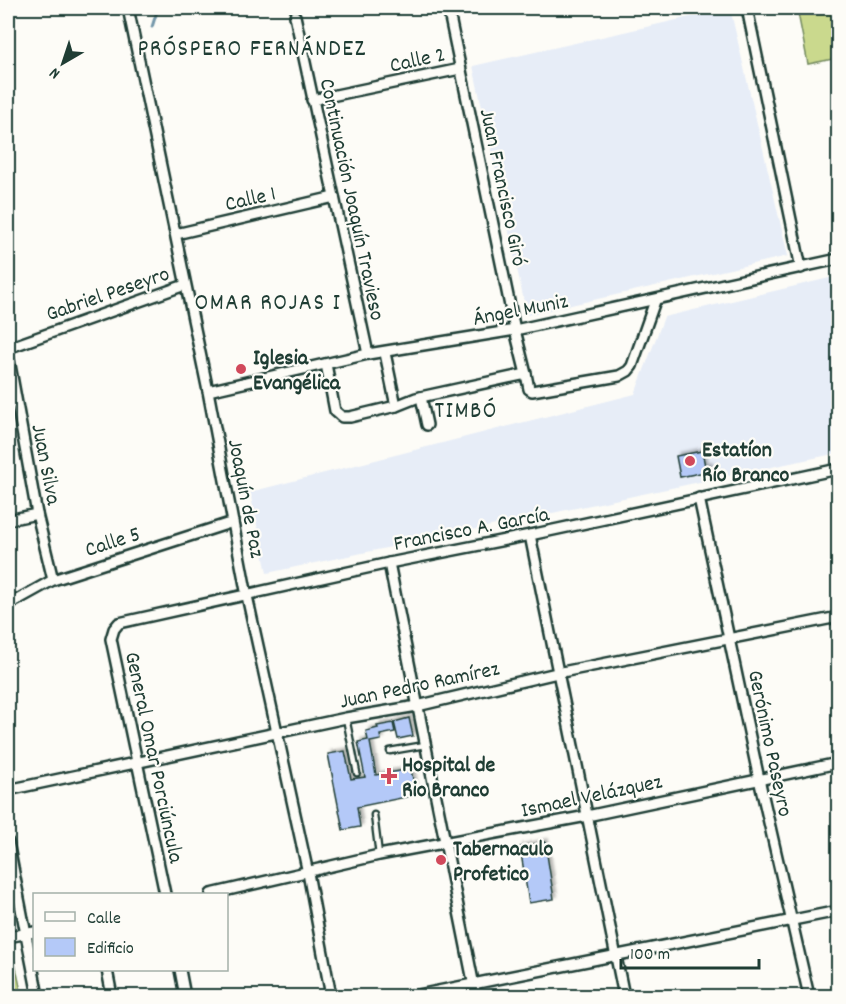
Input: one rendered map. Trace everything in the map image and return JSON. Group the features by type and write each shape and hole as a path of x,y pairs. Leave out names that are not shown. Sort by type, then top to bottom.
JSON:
{"street":[{"name":"Joaquín de Paz","path":"128,8 208,391 247,596 308,873 331,996"},
{"name":"Juan Francisco Giró","path":"448,8 526,374"},
{"path":"747,8 801,268"},
{"name":"Continuación Joaquín Travieso","path":"295,16 368,354"},
{"name":"Calle 2","path":"312,100 460,69"},
{"name":"Calle 1","path":"176,234 334,197"},
{"name":"Ángel Muniz","path":"208,391 368,354 515,330 655,301 838,259"},
{"name":"Gabriel Peseyro","path":"8,348 185,285"},
{"path":"326,364 335,411 342,417 526,374 529,389 532,391 619,376 632,366 655,301"},
{"path":"385,353 396,406"},
{"name":"Juan Silva","path":"8,354 37,514 53,580"},
{"path":"421,397 427,425"},
{"name":"Francisco A. García","path":"114,629 119,623 126,621 389,563 838,469"},
{"name":"Gerónimo Paseyro","path":"699,498 759,779 809,996"},
{"path":"8,520 37,514"},
{"name":"Calle 5","path":"8,605 53,580 233,522"},
{"path":"530,535 624,996"},
{"path":"389,563 476,996"},
{"name":"Juan Pedro Ramírez","path":"8,790 346,718 417,706 557,673 838,617"},
{"name":"General Omar Porciúncula","path":"114,629 111,639 165,893"},
{"name":"Ismael Velázquez","path":"216,893 379,855 587,816 838,763"},
{"path":"8,842 29,933 33,961"},
{"path":"413,996 838,911"},
{"path":"8,937 29,933"},
{"path":"34,971 38,996"},
{"path":"107,971 112,996"},
{"path":"180,971 185,996"}],"lane":[{"path":"346,718 357,773"},
{"path":"390,751 425,745"},
{"path":"374,815 379,855"}],"shaded area":[{"path":"730,8 788,256 527,315 473,66"},
{"path":"838,276 838,453 267,573 250,492 635,394 664,317"}],"green space":[{"path":"797,8 838,8 838,58 808,64"},
{"path":"12,949 22,996 8,996 8,950"}],"building":[{"name":"Estatíon Río Branco","path":"702,451 705,466 709,465 710,471 680,477 676,456"},
{"path":"409,718 413,736 398,739 394,722"},
{"name":"Hospital de Rio Branco","path":"393,723 395,732 380,735 381,740 370,742 376,775 411,769 416,795 357,807 360,827 343,830 328,754 345,751 351,779 365,777 358,742 368,740 366,731"},
{"path":"545,842 554,899 529,903 520,847"}],"waterway":[{"path":"152,27 158,8"}],"place":[{"name":"Iglesia Evangélica","path":"241,369"},
{"name":"Estatíon Río Branco","path":"690,461"},
{"name":"Hospital de Rio Branco","path":"389,776"},
{"name":"Tabernaculo Profetico","path":"441,860"}],"district":[{"name":"PRÓSPERO FERNÁNDEZ","path":"252,47"},
{"name":"OMAR ROJAS I","path":"268,301"},
{"name":"TIMBÓ","path":"466,409"}]}
